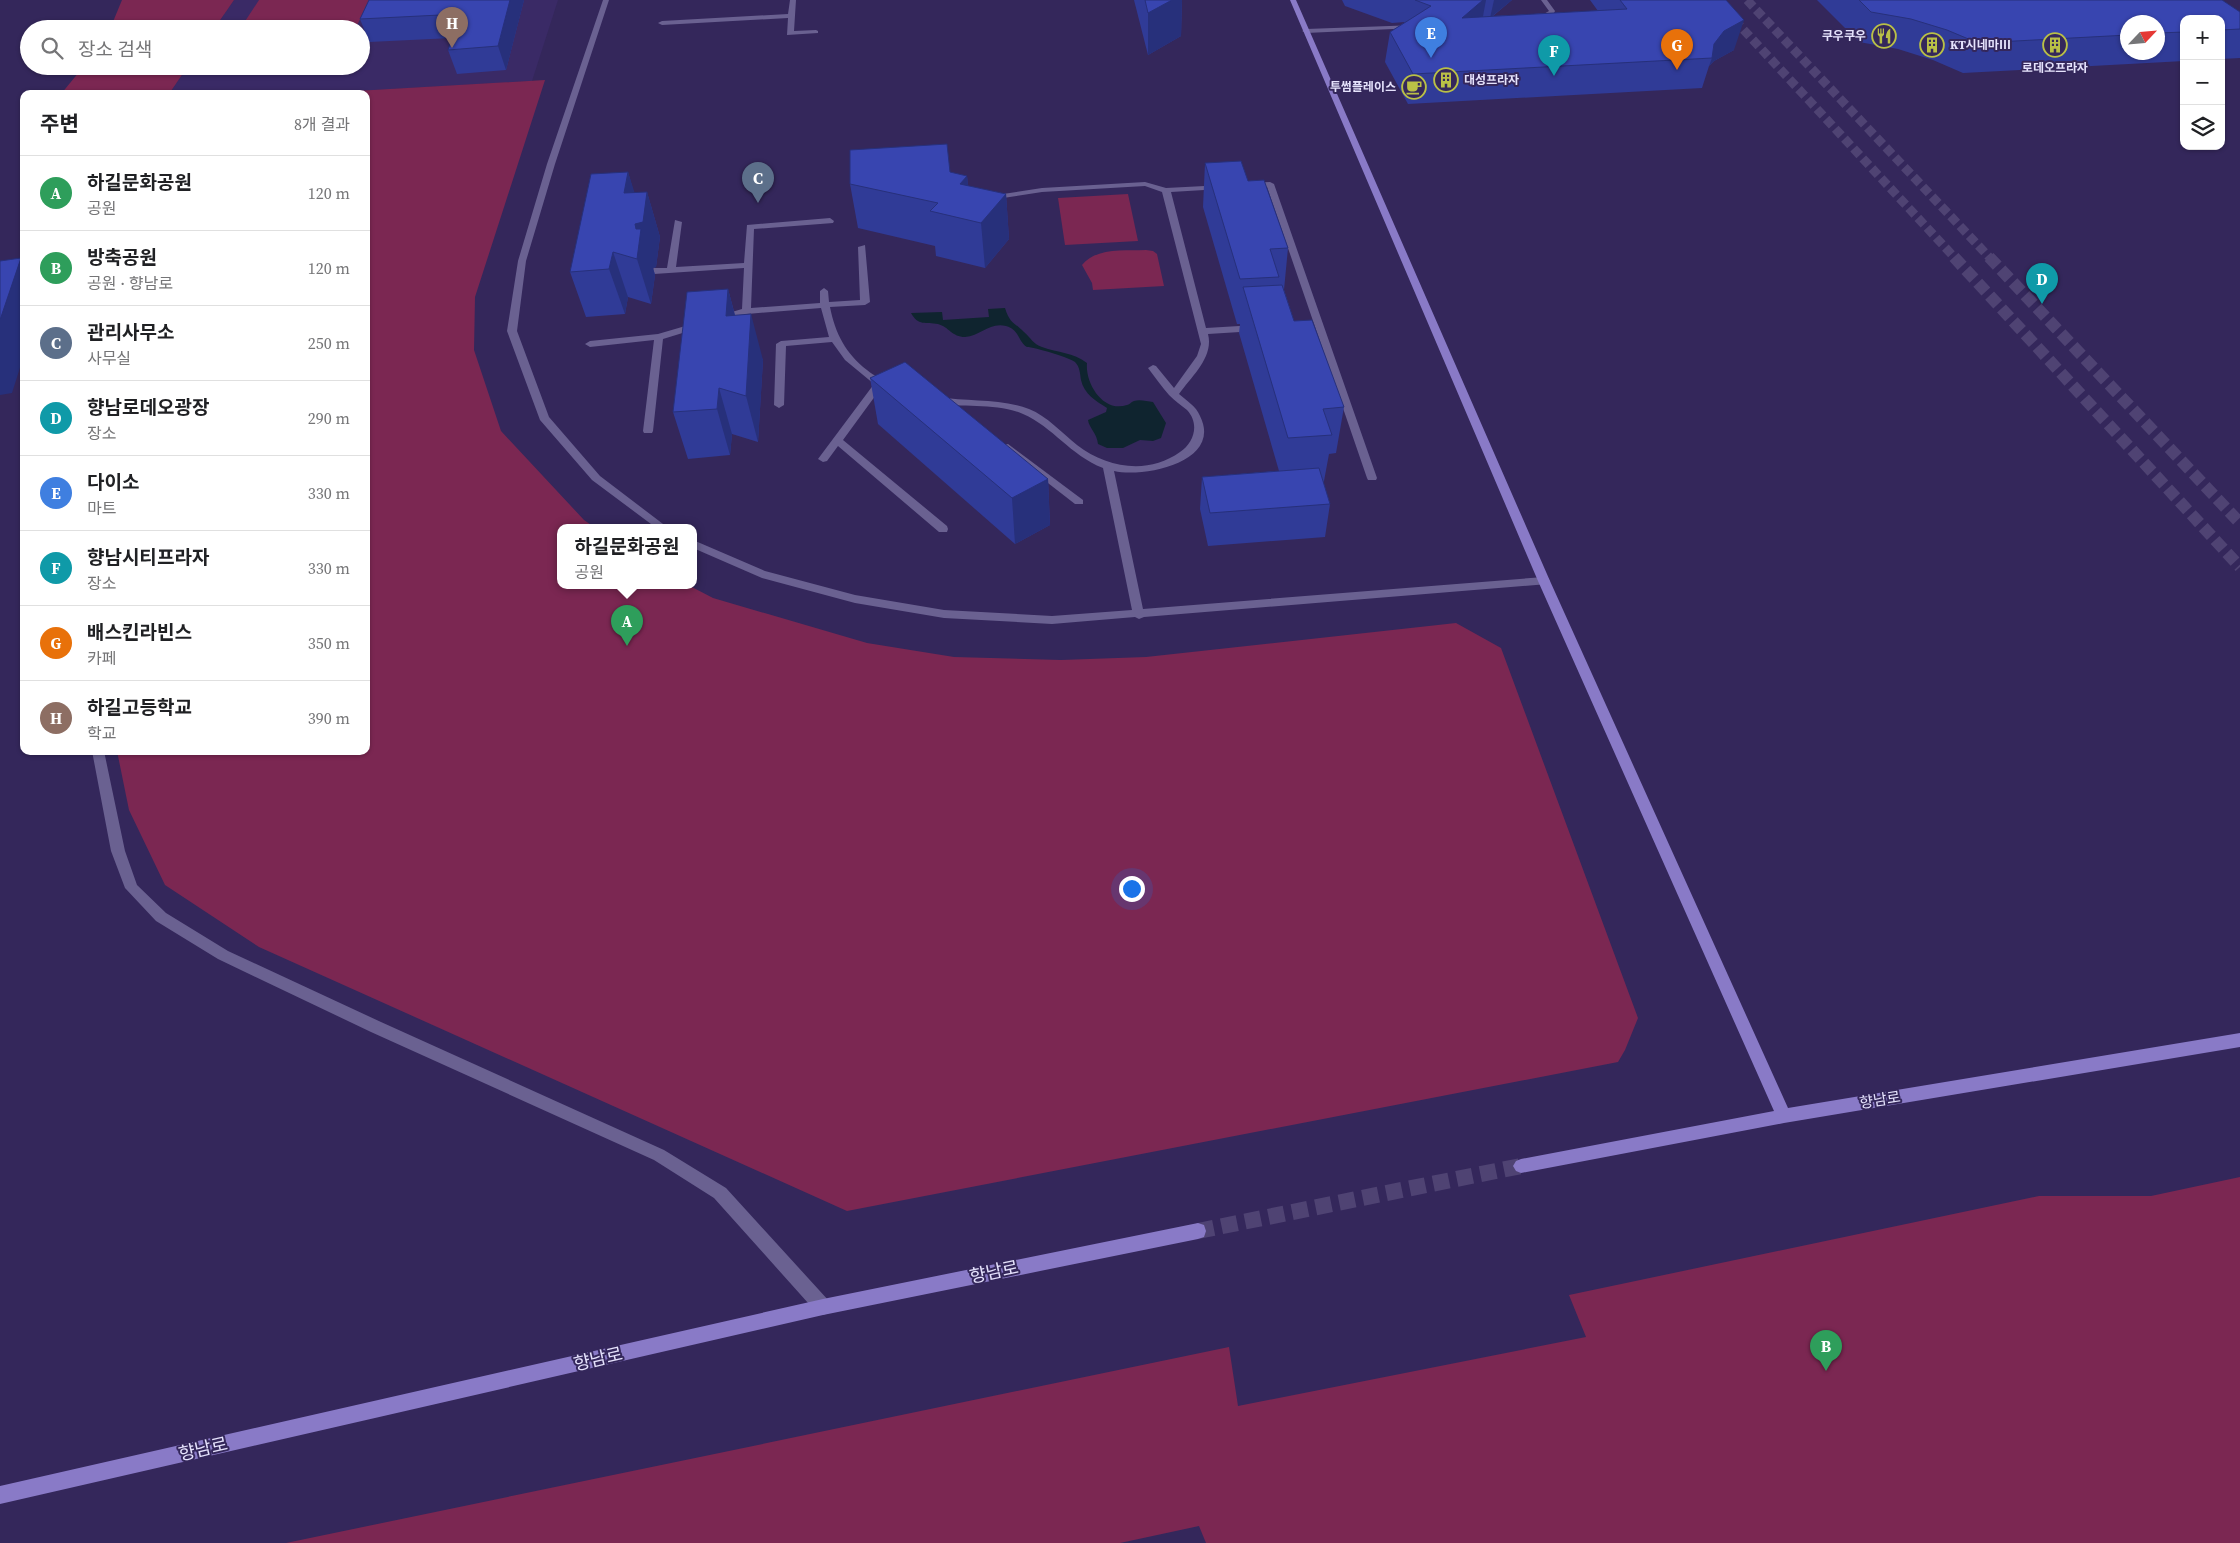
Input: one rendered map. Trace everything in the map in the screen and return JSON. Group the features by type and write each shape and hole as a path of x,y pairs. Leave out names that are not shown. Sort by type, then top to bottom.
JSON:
{"street":[{"path":"606,0 550,164 522,262 512,331 544,418 596,478 658,524"},
{"path":"793,0 790,33 816,32"},
{"path":"1293,0 1544,582 1784,1116"},
{"path":"1526,21 1543,19 1551,14 1552,11 1544,0"},
{"path":"662,23 792,16"},
{"path":"1306,31 1426,26"},
{"path":"977,200 1042,190 1145,184 1166,190 1270,184 1314,324 1372,478"},
{"path":"1166,190 1206,344 1202,356 1174,394"},
{"path":"746,311 750,227 830,221"},
{"path":"671,270 678,222"},
{"path":"590,344 659,337 746,311 865,302 862,247"},
{"path":"654,271 748,265"},
{"path":"824,291 824,306 837,346 856,367 880,383 892,388"},
{"path":"1203,331 1270,327"},
{"path":"648,431 659,337"},
{"path":"779,406 781,344 834,339"},
{"path":"925,397 950,402 993,403 1026,412 1040,419 1082,453 1098,463 1118,469 1140,470 1162,466 1180,459 1193,448 1199,435 1199,421 1191,409 1174,394 1153,368"},
{"path":"823,459 880,383"},
{"path":"950,402 966,414"},
{"path":"996,438 1079,502"},
{"path":"837,440 943,529"},
{"path":"1108,466 1139,615"},
{"path":"697,546 762,574 855,599 944,614 1052,620 1139,615 1544,582"},
{"path":"99,755 118,851 132,888 161,917 223,955 376,1027 659,1155 720,1192 823,1307"},
{"name":"향남로","path":"1521,1166 1784,1116 2240,1040"},
{"name":"향남로","path":"0,1495 823,1307 1198,1231"}],"shaded area":[{"path":"122,0 234,0 220,20 114,20"},
{"path":"234,0 558,0 532,81 370,90 172,90 182,75 370,75 370,20 220,20"},
{"path":"259,0 370,0 360,20 246,20"},
{"path":"77,75 182,75 172,90 64,90"},
{"path":"545,80 475,297 474,350 501,431 590,524 557,524 557,589 696,589 713,598 867,643 954,657 1061,660 1146,657 1456,623 1501,648 1638,1018 1618,1062 847,1211 259,947 165,885 129,810 118,755 370,755 370,90"},
{"path":"1128,194 1138,241 1065,245 1058,198"},
{"path":"1146,250 1157,254 1164,286 1093,290 1092,283 1082,265 1088,259 1111,251"},
{"path":"2240,1177 2240,1543 1206,1543 1199,1526 1120,1543 286,1543 1229,1347 1238,1406 1586,1337 1569,1295 2039,1196 2151,1196"}],"water":[{"path":"1005,308 1011,320 1036,344 1082,359 1087,363 1087,371 1092,387 1110,405 1128,405 1136,400 1153,402 1166,423 1161,438 1153,441 1140,440 1123,448 1107,448 1098,444 1088,420 1106,412 1107,408 1091,397 1085,389 1079,368 1075,362 1052,353 1027,347 1014,330 1006,326 990,327 971,336 961,337 938,324 919,322 911,313 942,312 943,320 989,317 988,309"}],"building":[{"path":"369,0 510,0 498,46 448,50 460,14 360,19"},
{"path":"1145,0 1172,0 1148,13"},
{"path":"1415,0 1483,0 1462,18 1627,9 1620,0 1726,0 1744,20 1724,31 1714,44 1712,58 1413,74 1390,32 1431,6"},
{"path":"1859,0 2222,0 2240,12 2240,29 2225,30 2225,15 2180,15 2180,32 2165,33 2165,15 2120,15 2120,35 1978,43 1947,30 1911,19 1871,12"},
{"path":"947,144 950,172 967,176 960,184 1006,194 981,223 930,211 938,203 850,184 850,150"},
{"path":"1241,161 1248,181 1264,180 1288,248 1270,249 1279,277 1240,279 1205,163"},
{"path":"628,172 624,193 647,192 643,222 635,224 636,229 641,229 637,259 613,252 609,269 570,272 591,174"},
{"path":"20,258 0,320 0,261"},
{"path":"1282,285 1294,321 1312,320 1344,407 1323,409 1332,435 1288,438 1243,287"},
{"path":"728,289 726,316 751,314 746,396 719,388 717,409 673,412 687,292"},
{"path":"905,362 1048,479 1012,498 870,378"},
{"path":"1319,468 1330,504 1210,513 1202,477"}],"tunnel":[{"path":"1716,0 1955,258"},
{"path":"1747,0 1990,258"},
{"path":"1954,257 2240,567"},
{"path":"1989,257 2240,523"},
{"path":"1198,1231 1521,1166"}],"place":[{"name":"쿠우쿠우","path":"1884,36"},
{"name":"KT시네마Ⅲ","path":"1932,45"},
{"name":"로데오프라자","path":"2055,45"},
{"name":"하길고등학교","path":"452,48"},
{"name":"다이소","path":"1431,58"},
{"name":"배스킨라빈스","path":"1677,70"},
{"name":"향남시티프라자","path":"1554,76"},
{"name":"대성프라자","path":"1446,80"},
{"name":"투썸플레이스","path":"1414,87"},
{"name":"관리사무소","path":"758,203"},
{"name":"향남로데오광장","path":"2042,304"},
{"name":"하길문화공원","path":"627,646"},
{"name":"방축공원","path":"1826,1371"}]}
